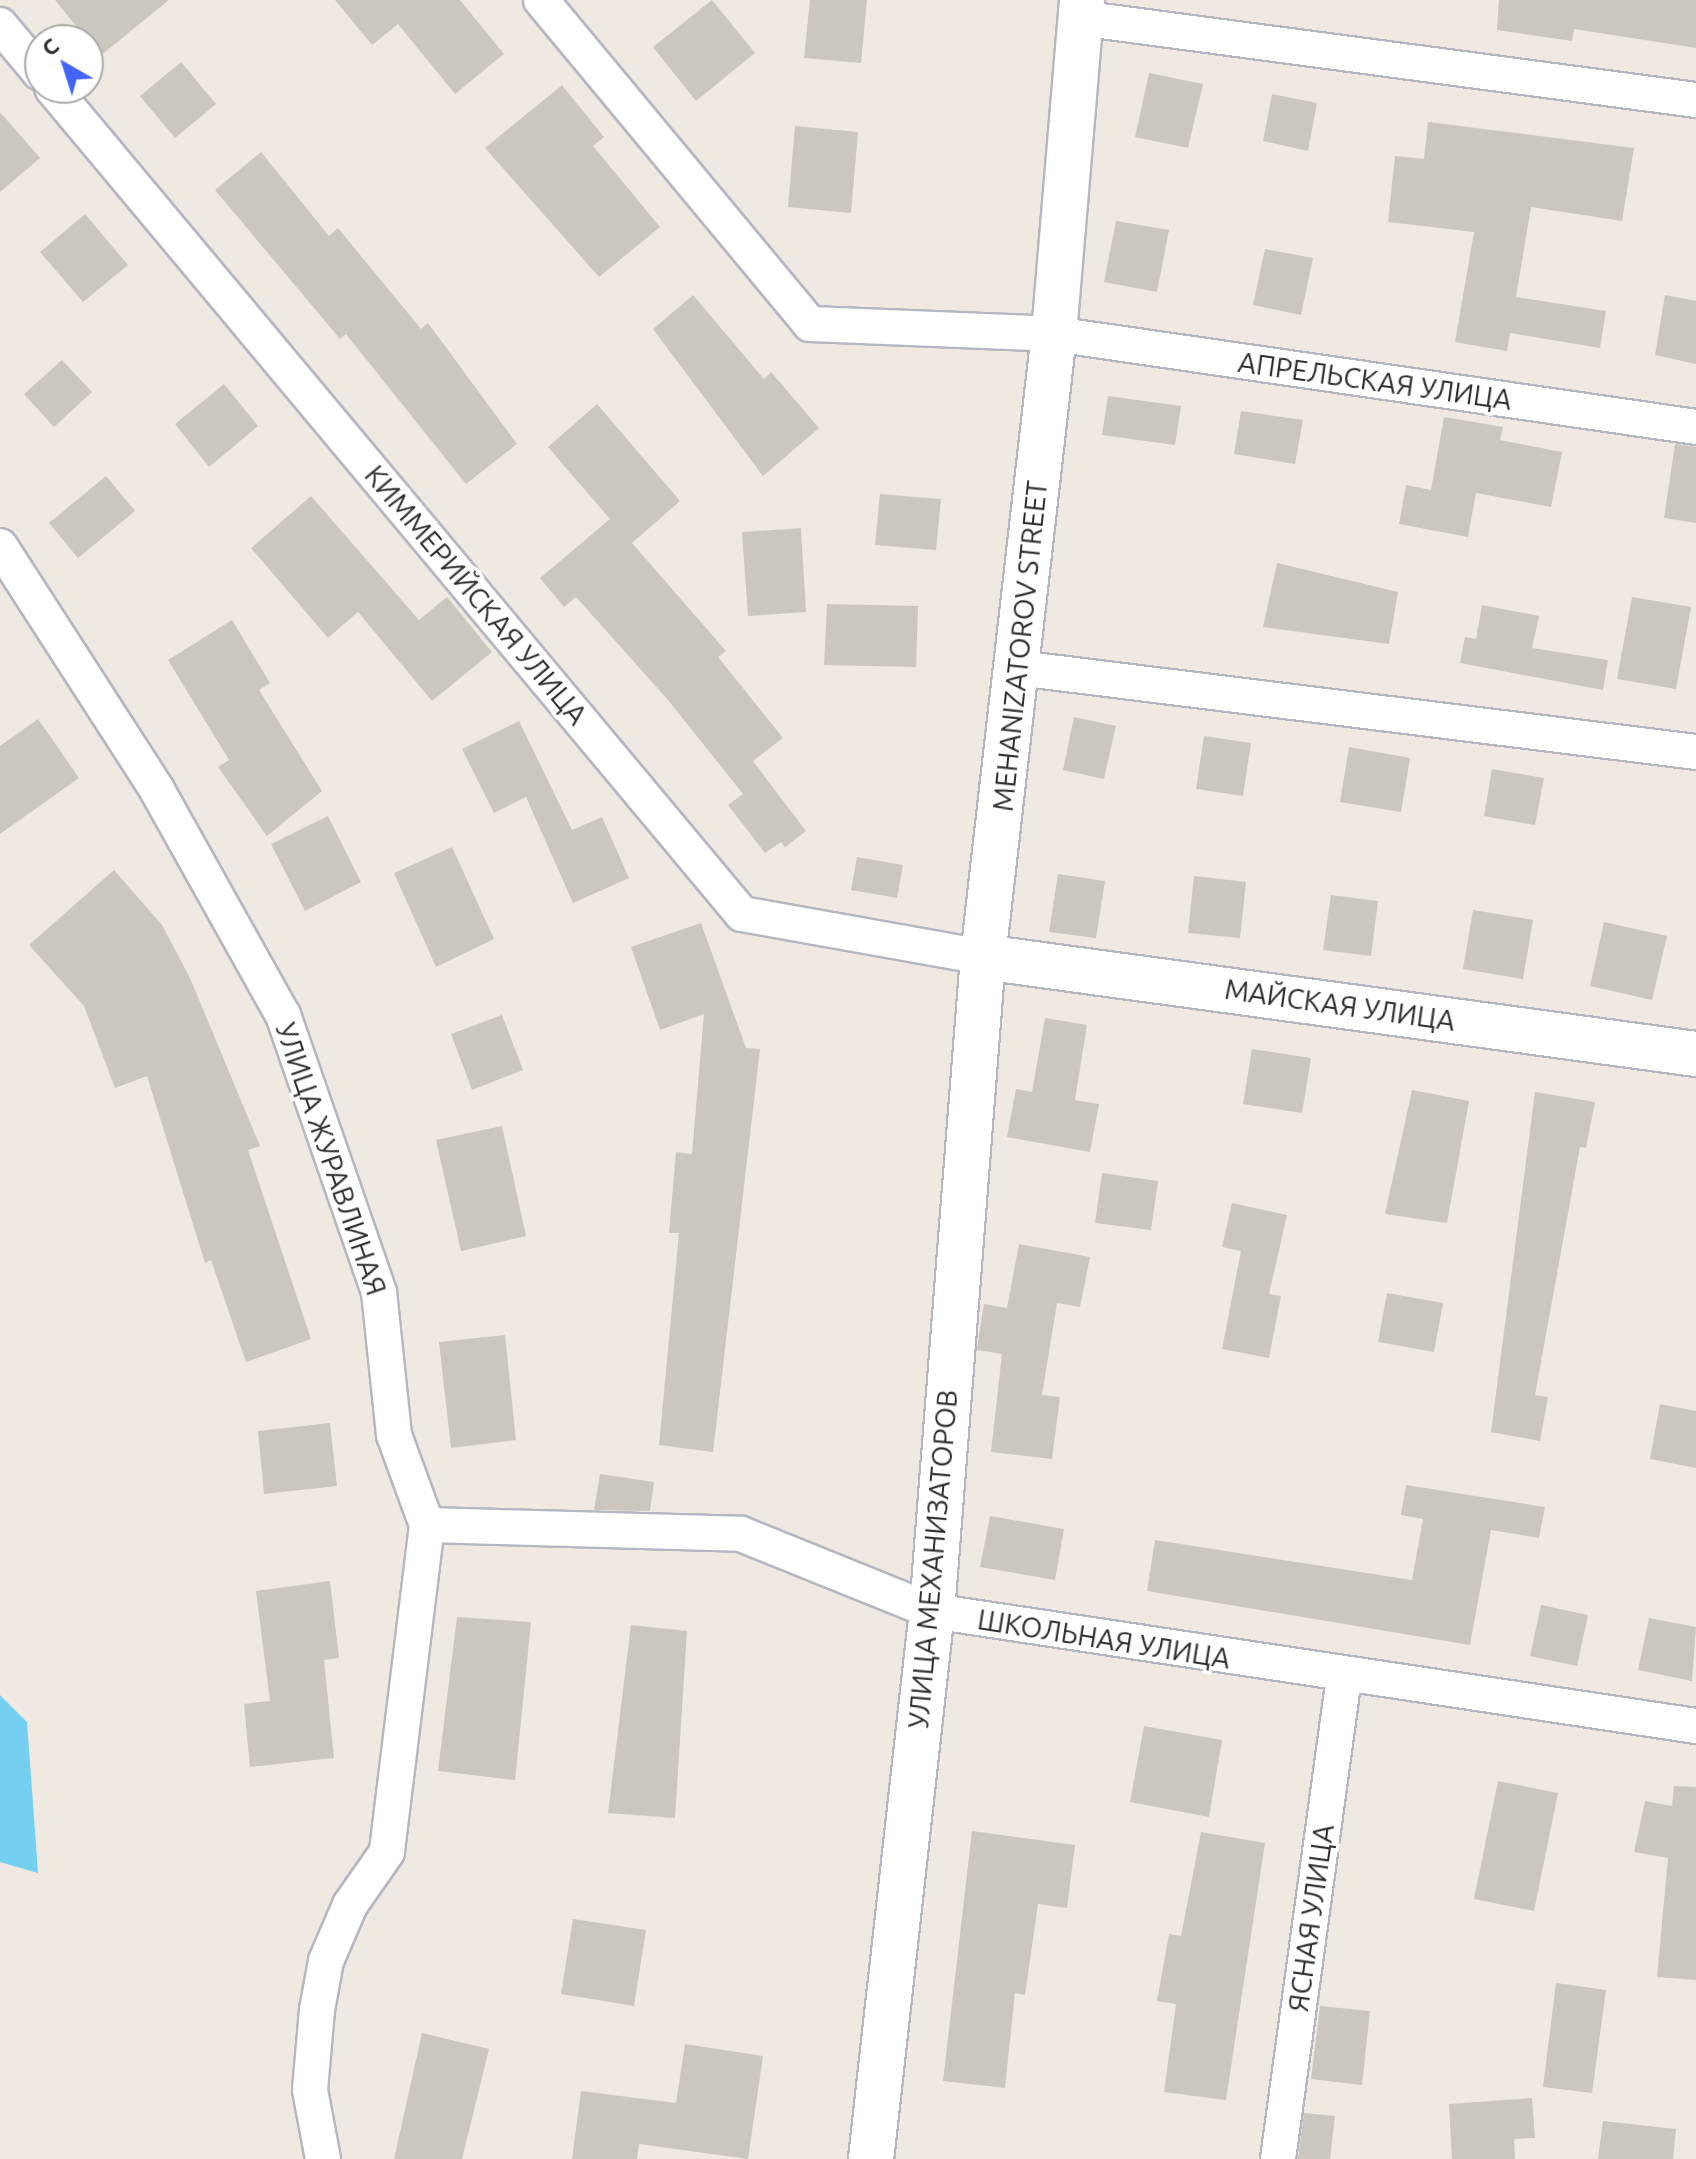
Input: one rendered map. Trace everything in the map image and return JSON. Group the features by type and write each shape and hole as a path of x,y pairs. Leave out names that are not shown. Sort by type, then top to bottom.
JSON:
{"street":[{"name":"АПРЕЛЬСКАЯ УЛИЦА","path":"541,0 810,324 1054,334 1696,427"},
{"path":"1054,334 1080,9 1696,100"},
{"path":"0,25 24,54"},
{"name":"КИММЕРИЙСКАЯ УЛИЦА","path":"65,104 742,914 983,957"},
{"name":"MEHANIZATOROV STREET","path":"983,957 1054,334"},
{"name":"УЛИЦА ЖУРАВЛИНАЯ","path":"0,546 157,790 283,1015 379,1292 394,1435 427,1525 387,1852 350,1905 326,1961 317,2010 310,2090 323,2159"},
{"path":"1018,668 1696,752"},
{"name":"МАЙСКАЯ УЛИЦА","path":"983,957 1696,1054"},
{"name":"УЛИЦА МЕХАНИЗАТОРОВ","path":"871,2159 932,1611 983,957"},
{"name":"ШКОЛЬНАЯ УЛИЦА","path":"427,1525 741,1534 932,1611 1344,1677 1696,1726"},
{"name":"ЯСНАЯ УЛИЦА","path":"1278,2159 1344,1677"}],"water":[{"path":"0,1695 27,1722 38,1873 0,1862"}],"building":[{"path":"55,0 169,0 104,53 104,24 74,24"},
{"path":"335,0 460,0 504,54 455,94 398,24 372,45"},
{"path":"712,0 755,53 696,101 653,47"},
{"path":"810,0 867,0 861,63 804,58"},
{"path":"1499,0 1696,0 1696,48 1574,29 1572,41 1497,30"},
{"path":"181,62 216,104 175,138 140,96"},
{"path":"1149,73 1203,84 1188,148 1135,137"},
{"path":"562,85 604,137 593,146 660,227 599,277 485,148"},
{"path":"1272,94 1317,103 1308,151 1263,141"},
{"path":"0,112 40,158 0,192"},
{"path":"1428,122 1634,148 1622,221 1531,207 1516,297 1606,311 1600,348 1510,333 1507,351 1455,342 1474,232 1388,222 1395,156 1424,159"},
{"path":"795,126 858,132 851,213 788,207"},
{"path":"261,152 329,236 338,228 421,329 428,323 517,444 466,484 346,334 340,339 215,190"},
{"path":"85,214 128,265 83,302 40,252"},
{"path":"1116,221 1169,230 1157,292 1104,282"},
{"path":"1265,249 1313,258 1301,315 1253,305"},
{"path":"693,295 764,379 771,372 819,428 763,476 653,329"},
{"path":"1665,295 1696,301 1696,364 1655,355"},
{"path":"62,360 92,392 54,427 24,394"},
{"path":"224,384 258,426 209,467 175,424"},
{"path":"1108,396 1181,406 1175,445 1102,435"},
{"path":"597,404 680,501 632,543 726,651 718,657 783,738 753,761 806,831 785,847 781,842 765,853 728,805 743,794 668,700 576,597 564,607 540,578 610,519 548,447"},
{"path":"1241,411 1303,420 1295,464 1234,454"},
{"path":"1444,417 1503,427 1500,440 1562,452 1551,507 1476,493 1468,537 1399,524 1406,485 1431,490"},
{"path":"1675,444 1696,447 1696,523 1664,518"},
{"path":"106,476 135,511 78,558 49,523"},
{"path":"880,494 941,499 936,550 875,545"},
{"path":"311,496 419,620 447,597 492,652 432,701 358,612 328,638 251,548"},
{"path":"801,528 806,612 748,616 742,532"},
{"path":"1277,563 1398,592 1389,644 1263,627"},
{"path":"1632,597 1691,607 1676,689 1617,679"},
{"path":"827,604 918,606 916,667 824,665"},
{"path":"1482,605 1539,616 1532,648 1608,660 1603,690 1460,663 1465,637 1476,639"},
{"path":"232,620 270,683 259,690 322,791 267,836 218,767 229,760 168,660"},
{"path":"1074,717 1116,726 1104,779 1063,770"},
{"path":"38,719 79,778 0,834 0,746"},
{"path":"519,721 572,830 602,817 629,878 573,903 526,797 494,813 462,749"},
{"path":"1204,736 1251,743 1243,796 1196,789"},
{"path":"1349,747 1410,758 1401,812 1340,802"},
{"path":"1492,769 1544,778 1535,825 1484,816"},
{"path":"328,816 361,882 305,911 271,844"},
{"path":"452,847 494,939 436,967 394,873"},
{"path":"857,857 903,865 897,898 851,890"},
{"path":"114,870 162,925 190,978 260,1146 248,1150 311,1339 246,1362 211,1260 205,1263 147,1076 115,1088 84,1006 29,945"},
{"path":"1058,874 1105,881 1096,938 1049,932"},
{"path":"1194,876 1246,882 1240,938 1188,933"},
{"path":"1331,895 1378,901 1371,956 1323,950"},
{"path":"1473,910 1533,920 1523,979 1463,969"},
{"path":"1604,922 1667,936 1652,1000 1590,986"},
{"path":"701,923 746,1048 760,1049 713,1452 659,1445 679,1233 669,1233 676,1152 692,1154 704,1014 660,1030 631,947"},
{"path":"502,1015 523,1070 472,1090 451,1034"},
{"path":"1045,1018 1087,1025 1075,1100 1099,1104 1090,1152 1007,1137 1016,1089 1032,1092"},
{"path":"1252,1049 1311,1058 1302,1113 1243,1104"},
{"path":"1412,1090 1469,1101 1447,1223 1385,1214"},
{"path":"1535,1092 1595,1102 1586,1148 1580,1147 1535,1395 1548,1397 1540,1441 1491,1432"},
{"path":"502,1126 526,1236 461,1251 436,1140"},
{"path":"1102,1173 1158,1181 1151,1230 1095,1223"},
{"path":"1232,1203 1287,1215 1269,1294 1281,1296 1269,1358 1222,1349 1241,1251 1222,1247"},
{"path":"1019,1244 1090,1257 1080,1307 1057,1303 1042,1395 1060,1397 1052,1459 991,1452 1002,1354 977,1350 979,1335 984,1304 1007,1308"},
{"path":"1387,1293 1443,1303 1434,1352 1378,1342"},
{"path":"505,1335 516,1440 451,1448 439,1342"},
{"path":"1660,1404 1696,1411 1696,1468 1650,1459"},
{"path":"330,1423 337,1486 264,1494 258,1431"},
{"path":"600,1474 654,1482 650,1511 594,1510"},
{"path":"1406,1485 1545,1507 1539,1538 1491,1530 1470,1645 1147,1591 1155,1540 1412,1580 1423,1519 1401,1515"},
{"path":"990,1516 1064,1529 1055,1580 980,1567"},
{"path":"330,1581 339,1658 324,1660 334,1758 250,1767 244,1704 270,1701 256,1591"},
{"path":"1541,1605 1588,1615 1577,1666 1530,1656"},
{"path":"457,1617 531,1622 515,1780 438,1771"},
{"path":"1649,1618 1696,1627 1692,1681 1638,1670"},
{"path":"631,1625 687,1631 675,1818 608,1813"},
{"path":"1144,1726 1222,1740 1209,1817 1130,1802"},
{"path":"1498,1781 1558,1793 1534,1911 1474,1899"},
{"path":"1674,1786 1696,1787 1696,1980 1657,1977 1668,1858 1634,1852 1645,1801 1672,1806"},
{"path":"972,1831 1075,1845 1067,1908 1038,1904 1025,1995 1015,1993 1005,2088 943,2081"},
{"path":"1201,1832 1265,1843 1226,2100 1164,2092 1176,2004 1157,2001 1169,1934 1181,1936"},
{"path":"573,1919 646,1930 634,2006 561,1994"},
{"path":"1556,1983 1606,1990 1592,2093 1543,2087"},
{"path":"1320,2006 1370,2011 1362,2085 1311,2079"},
{"path":"422,2033 489,2049 462,2159 394,2159"},
{"path":"685,2044 763,2056 748,2159 639,2144 637,2159 572,2159 581,2091 676,2103"},
{"path":"1532,2098 1535,2138 1514,2139 1515,2159 1452,2159 1449,2104"},
{"path":"1304,2113 1335,2116 1330,2159 1298,2159"},
{"path":"1603,2121 1676,2129 1673,2159 1598,2159"}]}
